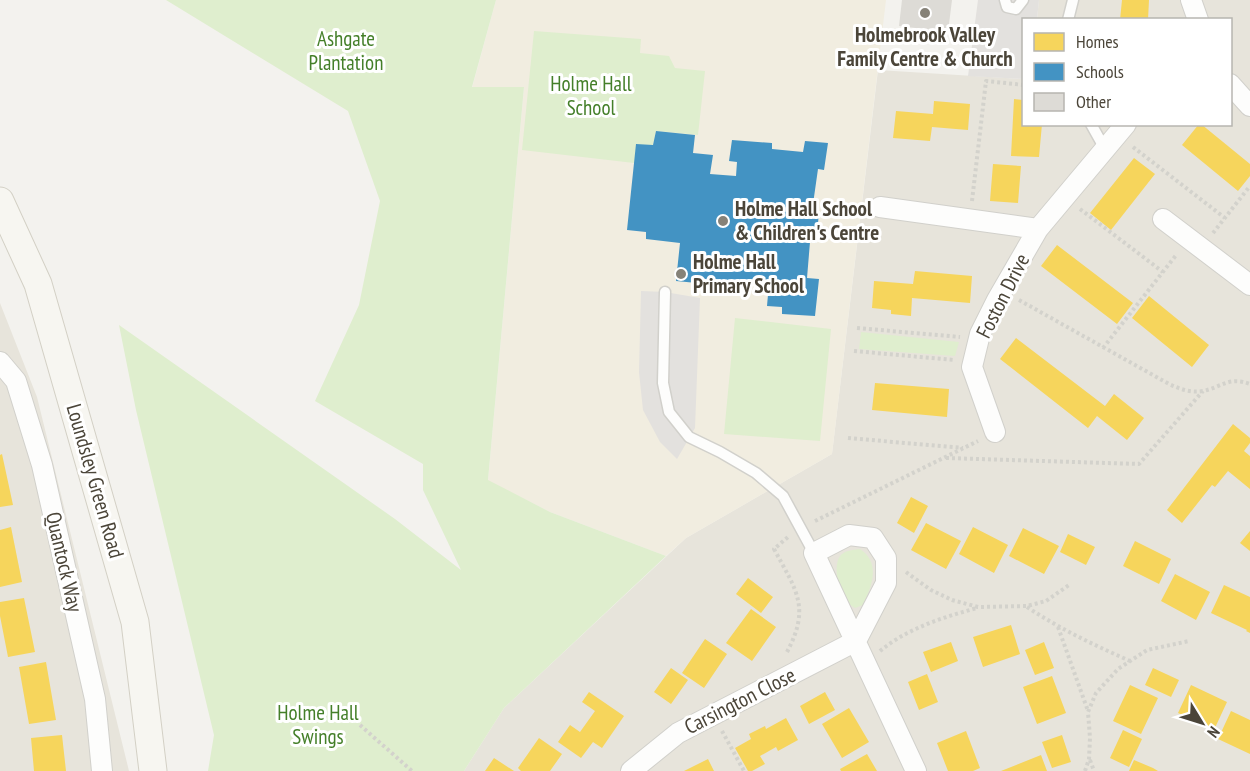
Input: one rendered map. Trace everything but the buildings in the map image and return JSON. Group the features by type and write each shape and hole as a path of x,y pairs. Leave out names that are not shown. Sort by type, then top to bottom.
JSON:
{"main road":[{"name":"Loundsley Green Road","path":"0,201 38,284 135,622 153,771"}],"street":[{"path":"1191,0 1197,18"},
{"path":"1232,86 1250,106"},
{"name":"Foston Drive","path":"994,432 972,367 979,339 1038,229 1116,136"},
{"name":"Foston Drive","path":"880,207 1038,229"},
{"path":"1163,219 1250,285"},
{"name":"Quantock Way","path":"0,362 16,381 42,465 95,699 102,771"},
{"path":"856,641 886,583 886,558 873,538 849,535 814,553 916,771"},
{"name":"Carsington Close","path":"631,771 678,733 856,641"}],"lane":[{"path":"1005,0 1007,8 1016,9 1023,0"},
{"path":"1068,18 1072,0"},
{"path":"1095,126 1116,136"},
{"path":"665,292 663,383 669,412 689,437 756,473 783,495 814,553"}],"path":[{"path":"970,220 986,81 1022,85"},
{"path":"1116,136 1225,218"},
{"path":"1103,348 1163,272 1225,218 1250,186"},
{"path":"1065,197 1163,272"},
{"path":"1003,291 1185,392 1203,391 1229,381 1241,380 1250,384"},
{"path":"857,328 979,339"},
{"path":"854,351 973,362"},
{"path":"943,458 1139,464 1203,391"},
{"path":"783,660 796,635 801,613 799,599 774,549 800,528 994,432"},
{"path":"848,438 964,448"},
{"path":"886,558 931,590 952,600 978,607"},
{"path":"866,662 888,644 911,631 950,615 978,607 1027,606 1046,601 1069,585"},
{"path":"1027,606 1058,627 1130,661"},
{"path":"1058,627 1088,712 1089,759 1085,771"},
{"path":"1088,712 1096,693 1118,669 1147,650 1189,641"},
{"path":"713,715 744,771"},
{"path":"360,725 412,771"},
{"path":"1089,759 1094,771"}],"shaded area":[{"name":"Holme Hall Primary School","path":"496,0 886,0 832,454 686,538 666,556 550,512 488,481 524,88 472,88"},
{"path":"978,0 1039,0 1037,18 1022,18 1022,79 968,76"},
{"path":"1039,0 1250,0 1250,771 464,771 504,708 686,538 832,454 878,70 1022,79 1022,126 1232,126 1232,18 1037,18"},
{"path":"641,291 665,292 700,298 695,428 677,459 660,442 643,410 639,372"},
{"path":"0,303 37,397 129,771 0,771"}],"green space":[{"path":"166,0 496,0 472,87 524,87 488,480 550,512 666,556 504,708 464,771 208,771 214,735 136,410 119,325 395,519 461,570 423,490 423,464 315,401 359,305 380,201 348,111"},
{"name":"Holme Hall School","path":"534,31 641,39 640,53 669,56 675,68 705,71 698,135 656,131 653,145 634,163 522,150"},
{"name":"Holme Hall Primary School","path":"735,318 831,329 820,441 724,434"},
{"path":"861,332 959,342 955,356 859,349"},
{"path":"860,549 871,561 873,575 863,605 855,608 847,603 841,593 837,578 837,564 842,554"}],"place":[{"name":"Holmebrook Valley Family Centre & Church","path":"925,13"},
{"name":"Holme Hall School & Children's Centre","path":"723,221"},
{"name":"Holme Hall Primary School","path":"681,274"}],"park label":[{"name":"Ashgate Plantation","path":"346,51"},
{"name":"Holme Hall Swings","path":"318,725"}]}
